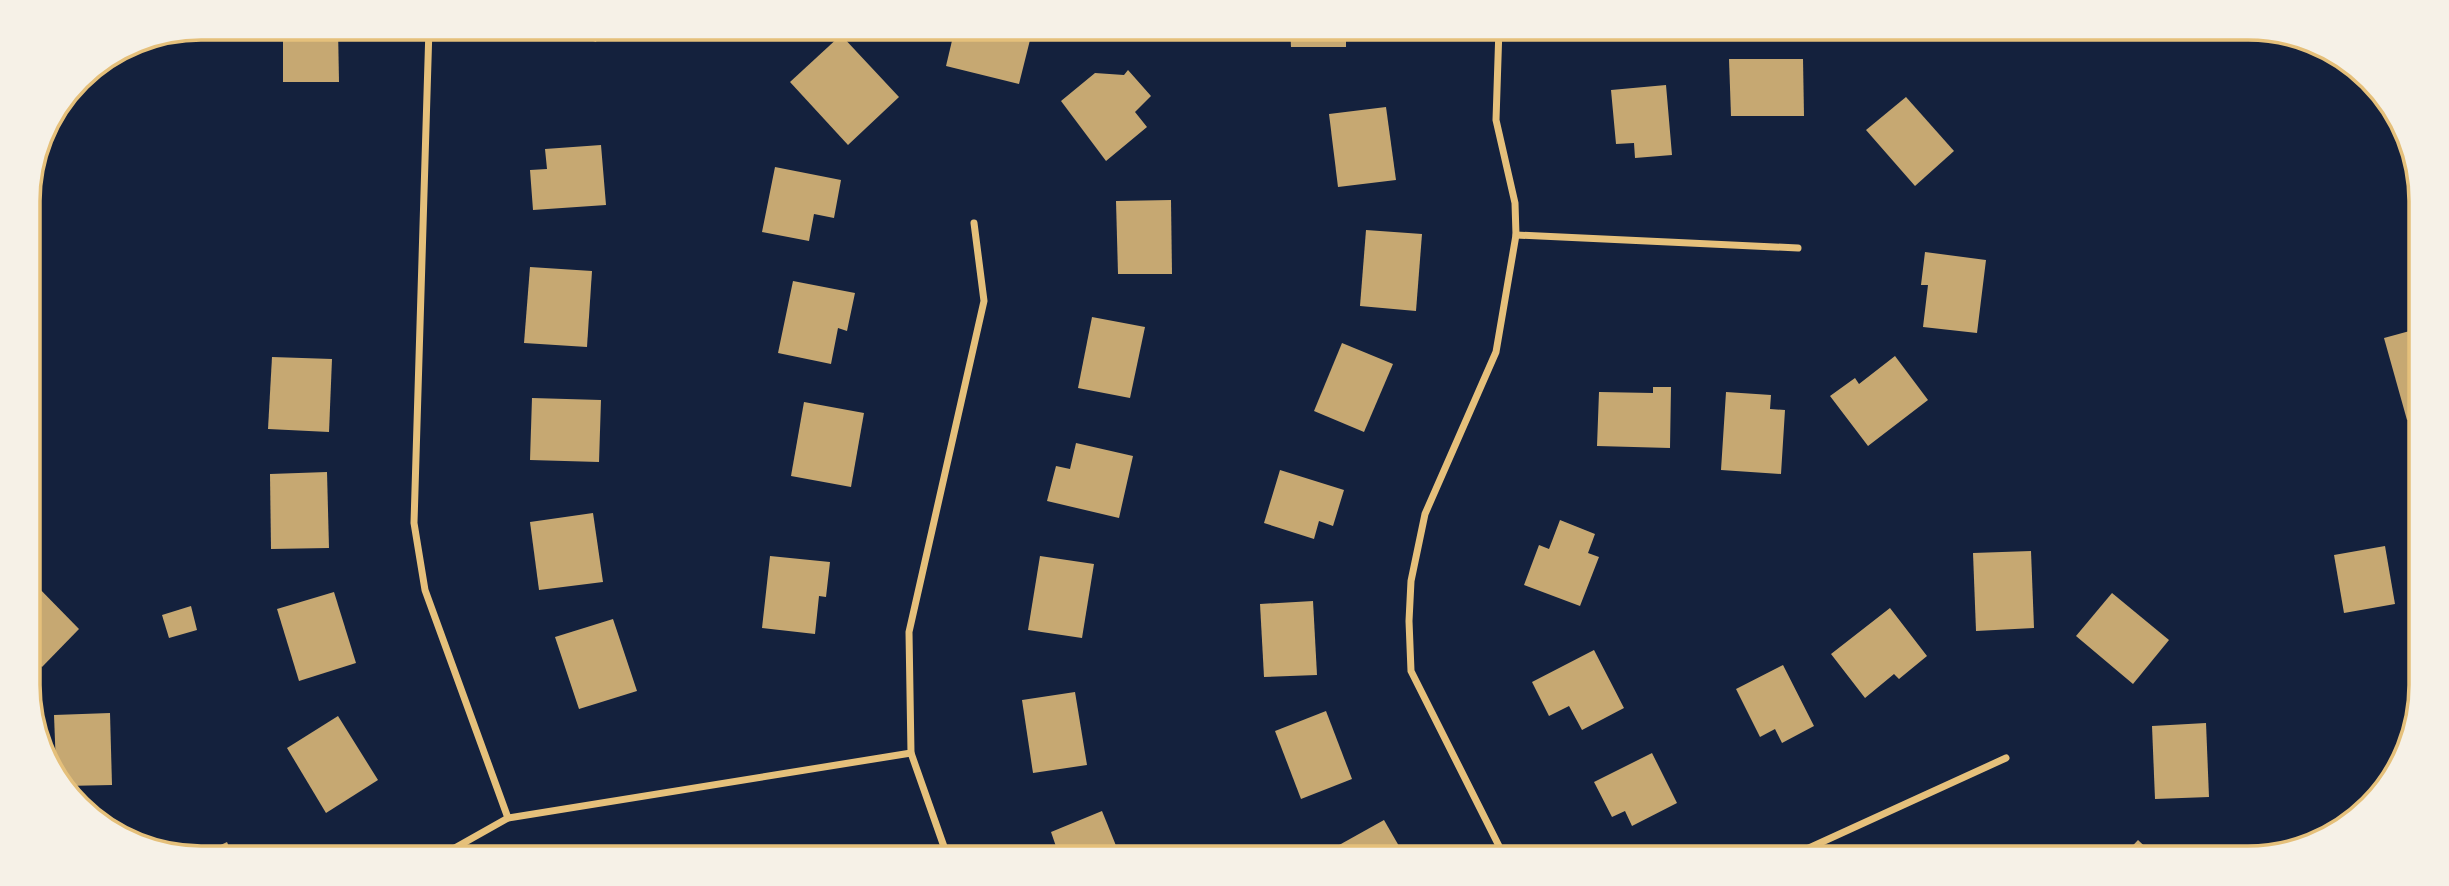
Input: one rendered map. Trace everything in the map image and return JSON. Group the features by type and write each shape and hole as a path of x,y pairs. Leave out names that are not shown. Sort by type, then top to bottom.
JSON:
{"street":[{"path":"1499,40 1496,120 1515,203 1516,235 1496,352 1425,514 1411,581 1409,615 1411,671 1499,845"},
{"path":"429,41 414,523 425,590 508,818"},
{"path":"944,846 911,753 909,632 984,301 974,223"},
{"path":"1516,235 1798,248"},
{"path":"459,846 508,818 911,753"},
{"path":"1815,845 2006,758"}],"building":[{"path":"1291,40 1346,40 1346,47 1291,47"},
{"path":"283,41 338,41 339,82 283,82"},
{"path":"835,41 846,41 899,97 848,145 790,82"},
{"path":"952,41 1030,41 1019,84 946,66"},
{"path":"1729,59 1803,59 1804,116 1731,116"},
{"path":"1128,70 1151,96 1135,112 1147,127 1106,161 1061,101 1095,73 1124,75"},
{"path":"1666,85 1672,155 1635,158 1634,143 1616,144 1611,90"},
{"path":"1906,97 1954,151 1915,186 1866,130"},
{"path":"1386,107 1396,180 1338,187 1329,114"},
{"path":"601,145 606,205 533,210 530,170 547,169 545,149"},
{"path":"775,167 841,180 834,218 814,214 809,241 762,232"},
{"path":"1171,200 1172,274 1118,274 1116,201"},
{"path":"1366,230 1422,234 1416,311 1360,306"},
{"path":"1925,252 1986,260 1977,333 1923,327 1928,285 1921,285"},
{"path":"530,267 592,271 587,347 524,343"},
{"path":"793,281 855,293 847,331 838,328 831,364 778,353"},
{"path":"1092,317 1145,327 1130,398 1078,388"},
{"path":"2409,331 2409,420 2407,420 2384,338"},
{"path":"1342,343 1393,364 1364,432 1314,411"},
{"path":"1895,356 1928,400 1868,446 1830,396 1855,378 1859,384"},
{"path":"272,357 332,359 329,432 268,429"},
{"path":"1653,387 1671,387 1670,448 1597,446 1599,392 1653,393"},
{"path":"1726,392 1771,395 1770,409 1785,410 1781,474 1721,470"},
{"path":"532,398 601,400 599,462 530,460"},
{"path":"804,402 864,413 851,487 791,476"},
{"path":"1076,443 1133,456 1119,518 1047,501 1056,466 1070,469"},
{"path":"1280,470 1344,490 1333,526 1319,521 1314,539 1264,523"},
{"path":"327,472 329,548 271,549 270,474"},
{"path":"593,513 603,582 539,590 530,522"},
{"path":"1560,520 1595,534 1588,553 1599,557 1580,606 1524,585 1539,545 1549,549"},
{"path":"2385,546 2395,604 2344,613 2334,555"},
{"path":"2031,551 2034,628 1976,631 1973,553"},
{"path":"770,556 830,562 826,597 819,596 815,634 762,628"},
{"path":"1040,556 1094,564 1082,638 1028,630"},
{"path":"40,589 79,629 42,667 40,665"},
{"path":"334,592 356,663 299,681 277,609"},
{"path":"2112,593 2169,640 2133,684 2076,636"},
{"path":"1313,601 1317,675 1264,677 1260,604"},
{"path":"191,606 197,630 169,638 162,615"},
{"path":"1890,608 1927,656 1899,679 1894,674 1865,698 1831,654"},
{"path":"613,619 637,691 579,709 555,637"},
{"path":"1594,650 1624,708 1582,730 1569,706 1549,716 1532,682"},
{"path":"1783,665 1814,726 1782,743 1775,729 1760,737 1736,689"},
{"path":"1075,692 1087,765 1033,773 1022,700"},
{"path":"1326,711 1352,779 1301,799 1275,731"},
{"path":"110,713 112,785 76,786 55,752 54,715"},
{"path":"338,716 378,780 326,813 287,748"},
{"path":"2206,723 2209,797 2155,799 2152,726"},
{"path":"1652,753 1677,803 1632,826 1625,811 1612,817 1594,782"},
{"path":"1102,811 1116,846 1056,846 1051,832"},
{"path":"1384,820 1399,845 1338,845"}]}
